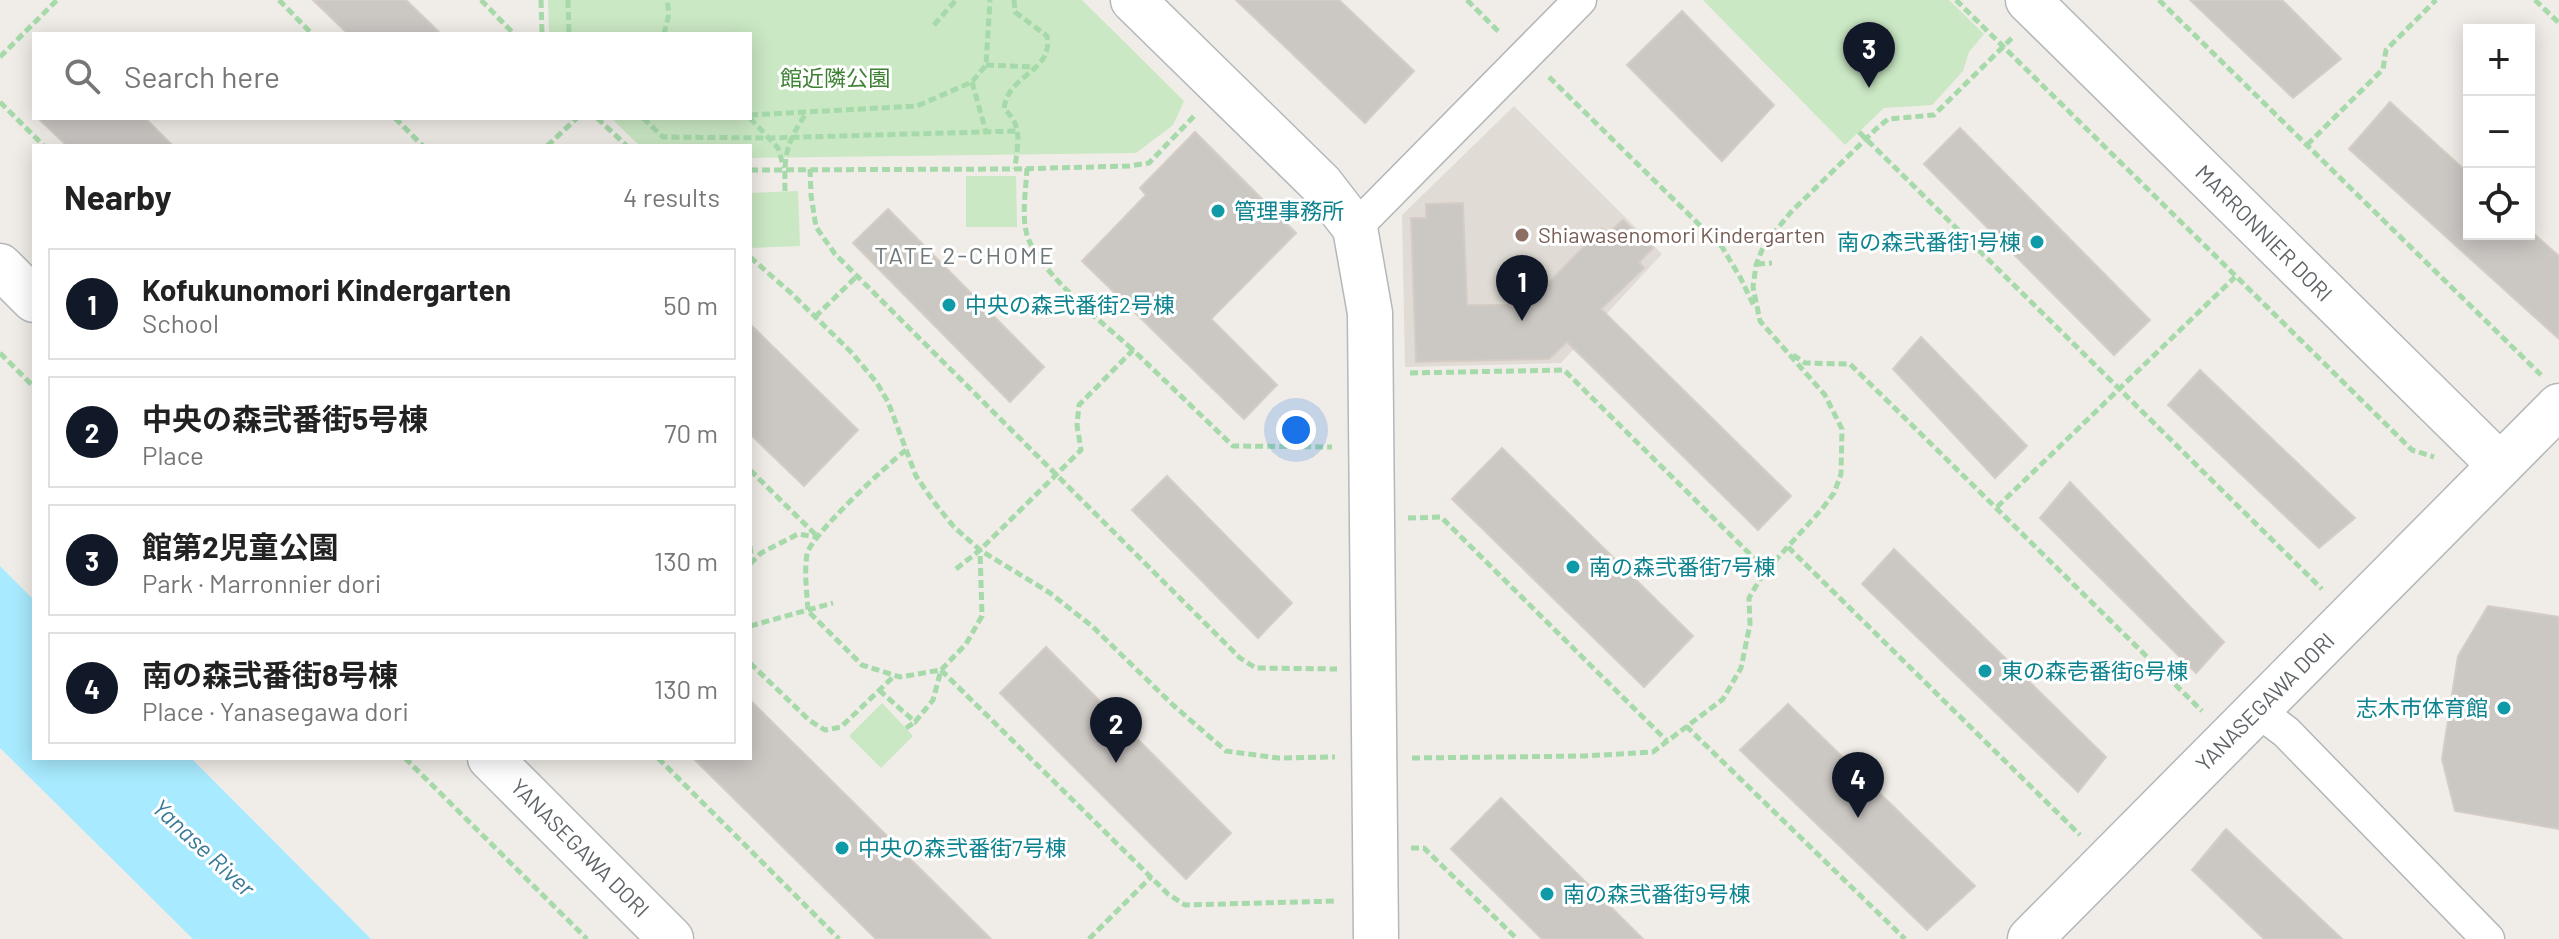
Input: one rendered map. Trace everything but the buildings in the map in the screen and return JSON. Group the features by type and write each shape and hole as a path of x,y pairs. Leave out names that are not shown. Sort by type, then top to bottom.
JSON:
{"street":[{"path":"1133,0 1321,184 1355,228 1370,313 1376,939"},
{"path":"1355,228 1580,0"},
{"name":"MARRONNIER DORI","path":"2028,0 2500,465"},
{"path":"0,266 32,298"},
{"name":"YANASEGAWA DORI","path":"2030,939 2500,465 2552,392"},
{"path":"2257,710 2286,732 2488,939"},
{"name":"YANASEGAWA DORI","path":"492,760 671,939"}],"path":[{"path":"0,57 57,0"},
{"path":"279,0 310,32"},
{"path":"481,0 512,32"},
{"path":"541,0 542,32"},
{"path":"568,0 569,32"},
{"path":"664,32 669,14 667,0"},
{"path":"934,25 956,0"},
{"path":"752,116 917,106 972,82 986,65 990,0"},
{"path":"1014,0 1015,12 1047,36 1049,48 1044,59 1005,97 1004,109 1014,118 1017,131 1015,169"},
{"path":"1467,0 1510,43"},
{"path":"1956,0 2412,450 2442,460"},
{"path":"2159,0 2552,392"},
{"path":"2307,145 2383,69 2386,50 2436,0"},
{"path":"2535,0 2559,23"},
{"path":"1760,321 1753,287 1756,265 1764,245 1791,212 1888,119 1934,115 2002,47"},
{"path":"986,65 1035,68"},
{"path":"1399,758 1653,752 1723,699 1741,668 1750,624 1749,598 1767,571 1834,493 1841,474 1842,429 1825,395 1760,321 1722,247 1539,68"},
{"path":"972,82 986,132"},
{"path":"0,102 42,144"},
{"path":"752,170 976,172 1129,166 1149,163 1201,108"},
{"path":"785,191 790,137 808,111"},
{"path":"752,118 778,148 785,169"},
{"path":"397,120 421,144"},
{"path":"549,144 575,120"},
{"path":"599,120 625,144"},
{"path":"645,120 663,137 769,138 1017,131"},
{"path":"1859,132 2331,599"},
{"path":"1027,168 1026,231 1048,271 1233,446 1345,447"},
{"path":"810,169 816,227 835,254 1240,658 1256,668 1346,669"},
{"path":"1016,212 1026,212"},
{"path":"752,259 852,353 877,383 888,402 916,476 954,527 980,550 1050,593 1093,627 1173,705 1226,751 1278,758 1348,757"},
{"path":"1756,265 1772,263"},
{"path":"815,317 857,276"},
{"path":"1997,507 2236,277"},
{"path":"956,569 980,550 1081,450 1077,425 1079,405 1133,350"},
{"path":"1787,351 1805,363 1850,364 2211,720"},
{"path":"0,353 32,385"},
{"path":"1397,374 1564,370 1767,571"},
{"path":"906,450 885,466 818,537 808,552 808,611 862,665 900,677 941,670"},
{"path":"752,472 818,537"},
{"path":"1398,518 1441,517 1667,741"},
{"path":"752,561 798,534 818,537"},
{"path":"1788,547 2089,844"},
{"path":"906,728 933,700 941,670 966,644 982,616 980,550"},
{"path":"752,625 833,603"},
{"path":"752,665 809,720 825,730 841,727 894,675"},
{"path":"941,670 1168,894 1185,905 1350,900"},
{"path":"879,690 915,722"},
{"path":"868,701 876,709"},
{"path":"1686,726 1905,939"},
{"path":"407,760 587,939"},
{"path":"660,760 839,939"},
{"path":"1401,848 1424,848 1517,939"},
{"path":"1089,939 1151,877"}],"shaded area":[{"name":"Shiawasenomori Kindergarten","path":"1514,106 1662,254 1561,363 1405,367 1402,215"}],"green space":[{"name":"館近隣公園","path":"548,0 1082,0 1184,101 1173,125 1136,153 752,158 752,144 638,144 613,120 752,120 752,32 549,32"},
{"path":"1703,0 1949,0 1984,34 1969,52 1963,71 1932,105 1884,108 1845,145"},
{"path":"966,176 1016,176 1017,227 966,227"},
{"path":"798,191 800,246 752,248 752,193"},
{"path":"882,703 913,736 881,768 849,736"}],"water":[{"name":"Yanase River","path":"0,566 32,598 32,760 193,760 371,939 193,939 0,748"}],"place":[{"name":"館第2児童公園","path":"1869,88"},
{"name":"管理事務所","path":"1218,211"},
{"name":"Shiawasenomori Kindergarten","path":"1522,235"},
{"name":"南の森弐番街1号棟","path":"2037,242"},
{"name":"中央の森弐番街2号棟","path":"949,305"},
{"name":"Kofukunomori Kindergarten","path":"1522,321"},
{"name":"南の森弐番街7号棟","path":"1573,567"},
{"name":"東の森壱番街6号棟","path":"1985,671"},
{"name":"志木市体育館","path":"2504,708"},
{"name":"中央の森弐番街5号棟","path":"1116,763"},
{"name":"南の森弐番街8号棟","path":"1858,818"},
{"name":"中央の森弐番街7号棟","path":"842,848"},
{"name":"南の森弐番街9号棟","path":"1547,894"}],"district":[{"name":"TATE 2-CHOME","path":"965,256"}]}
